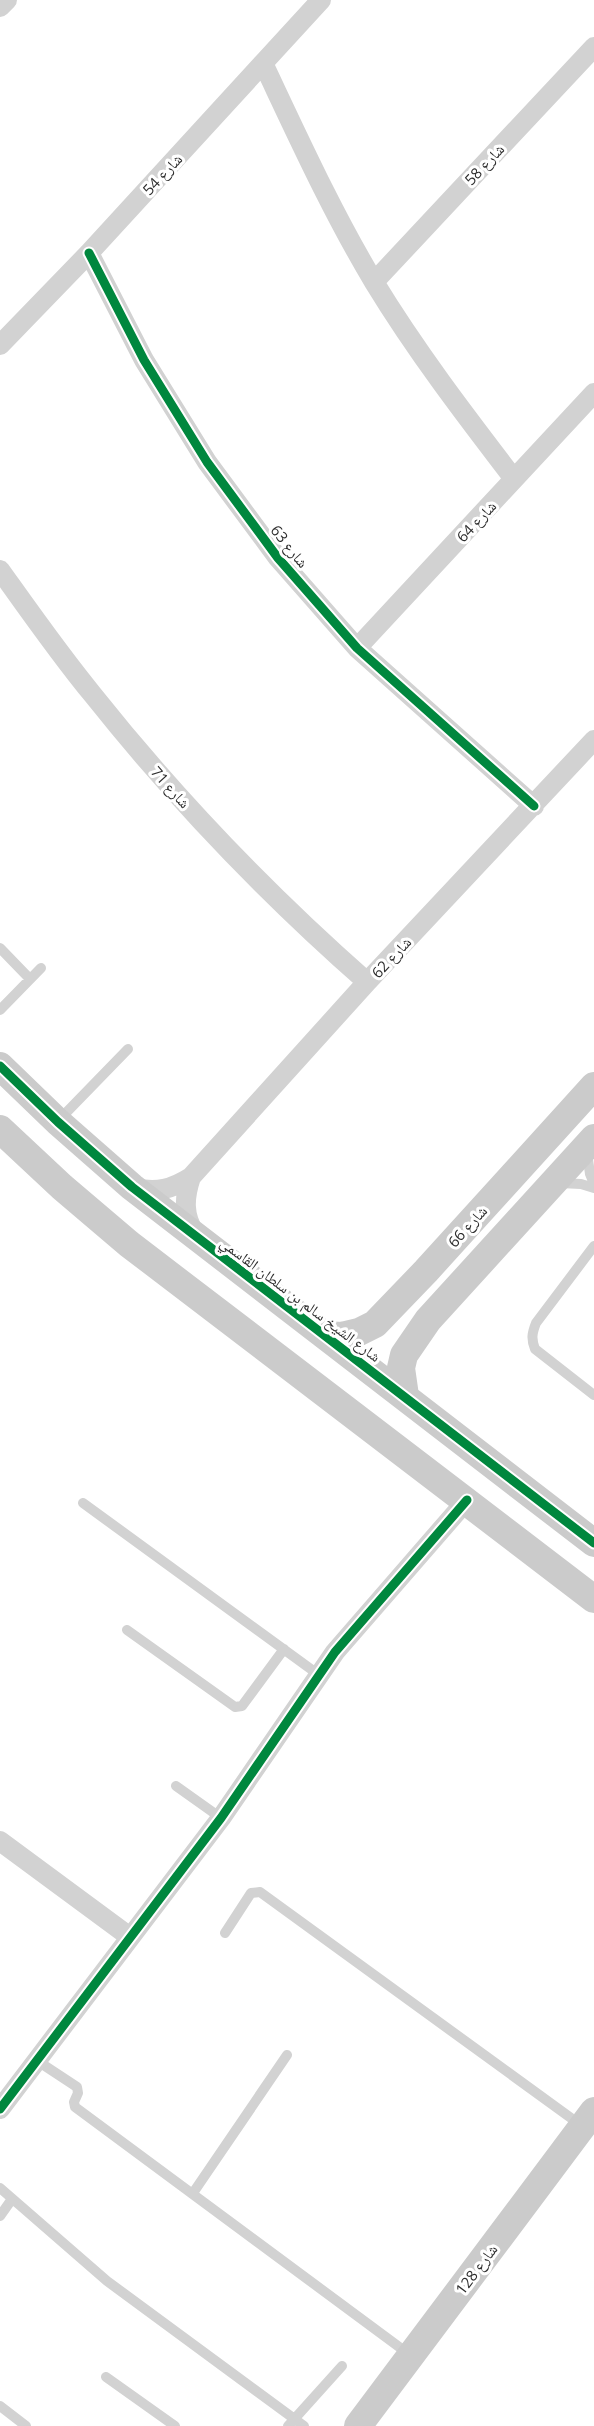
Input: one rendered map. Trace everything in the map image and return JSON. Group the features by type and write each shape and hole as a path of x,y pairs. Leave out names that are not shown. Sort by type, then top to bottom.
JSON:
{"street":[{"path":"0,7 7,0"},
{"name":"شارع 54","path":"0,345 89,253 321,0"},
{"name":"شارع 58","path":"374,282 594,46"},
{"path":"263,63 315,174 374,282 441,383 514,479"},
{"name":"شارع 63","path":"89,253 144,360 207,462 278,558 357,648 534,806"},
{"name":"شارع 64","path":"357,648 594,393"},
{"name":"شارع 71","path":"0,570 92,694 147,760 306,929 367,982"},
{"name":"شارع 62","path":"132,1187 147,1191 163,1190 178,1186 191,1177 367,982 594,740"},
{"name":"شارع الشيخ سالم بن سلطان القاسمي","path":"0,1066 58,1122 132,1187 594,1543"},
{"name":"شارع 66","path":"324,1335 342,1336 359,1332 375,1324 594,1086"},
{"path":"0,1129 62,1187 129,1244 594,1599"},
{"path":"405,1396 401,1368 404,1355 428,1320 590,1142"},
{"path":"191,1177 186,1192 185,1209 189,1225 198,1239"},
{"path":"426,1271 404,1304 407,1318 421,1323 428,1320"},
{"path":"0,2109 221,1818 319,1675 353,1630 467,1500"},
{"path":"0,1841 130,1937"},
{"name":"شارع 128","path":"358,2426 588,2119"}],"lane":[{"path":"0,948 30,979"},
{"path":"0,1010 41,968"},
{"path":"58,1122 128,1049"},
{"path":"551,1184 566,1182 594,1186 587,1160 590,1142"},
{"path":"594,1246 536,1323 532,1332 532,1341 535,1349 594,1395"},
{"path":"83,1503 319,1675"},
{"path":"127,1630 235,1707 242,1706 284,1649"},
{"path":"176,1785 221,1818"},
{"path":"225,1933 251,1893 260,1892 588,2119"},
{"path":"193,2193 287,2055"},
{"path":"36,2060 77,2087 75,2107 411,2356"},
{"path":"0,2188 107,2281 296,2424 342,2366"},
{"path":"0,2216 12,2199"},
{"path":"106,2377 174,2426"},
{"path":"0,2406 26,2426"}],"cycle path":[{"path":"89,253 144,360 207,462 278,558 357,648 534,806"},
{"path":"0,1066 58,1122 132,1187 594,1543"},
{"path":"0,2109 221,1818 335,1652 467,1500"}]}
